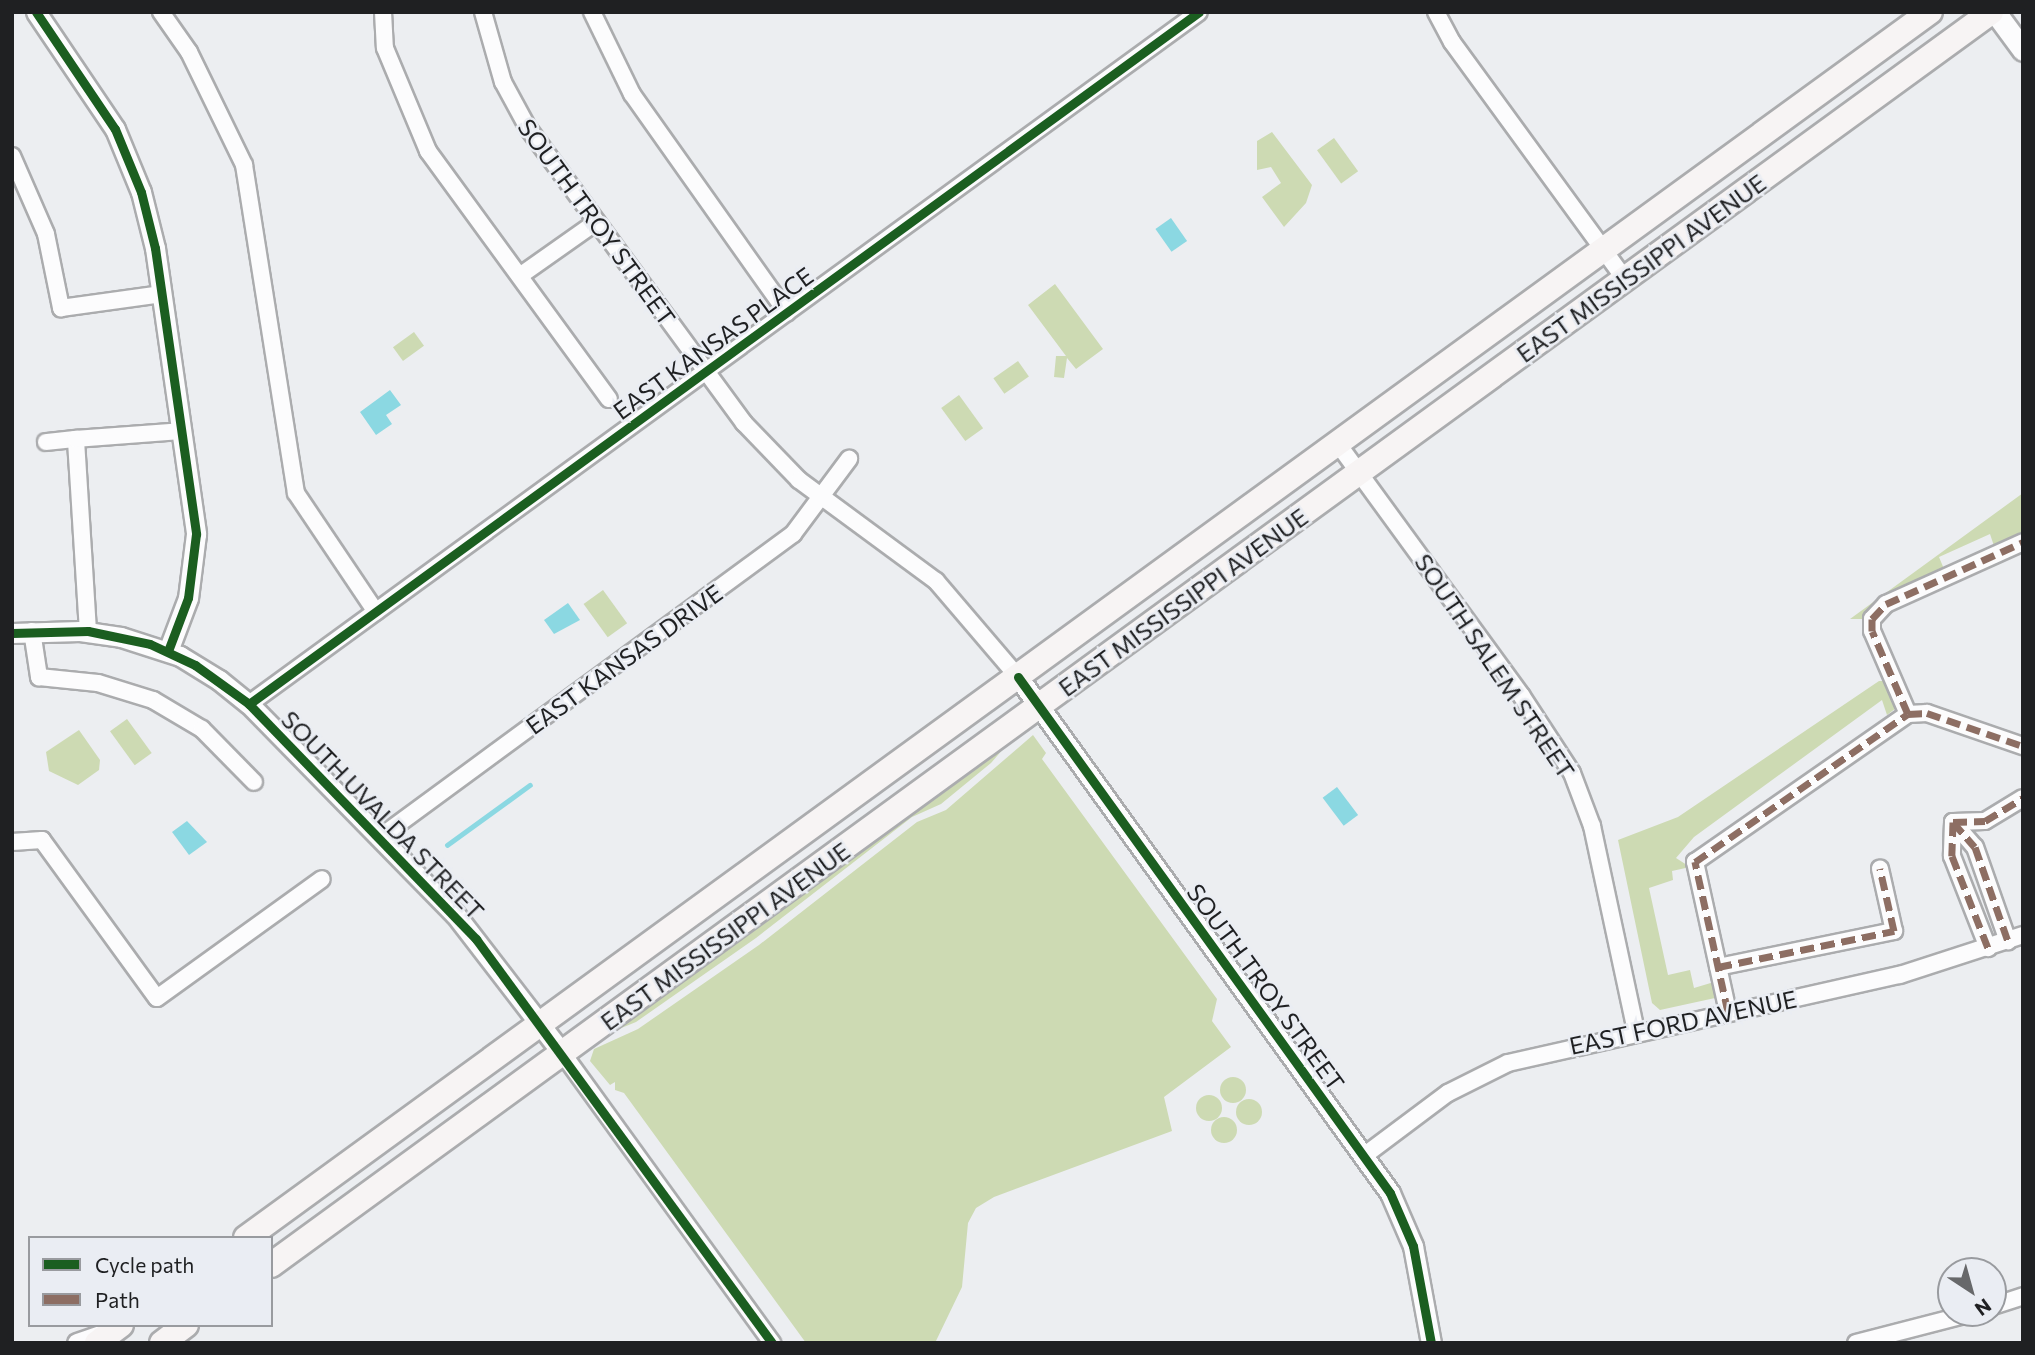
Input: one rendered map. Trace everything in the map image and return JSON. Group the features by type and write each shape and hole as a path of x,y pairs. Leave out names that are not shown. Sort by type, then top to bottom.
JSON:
{"main road":[{"name":"EAST MISSISSIPPI AVENUE","path":"249,1236 1930,12"},
{"name":"EAST MISSISSIPPI AVENUE","path":"273,1264 1993,12"},
{"path":"1993,12 2023,50"},
{"path":"162,1343 183,1327"}],"street":[{"path":"36,12 98,99 125,149 147,215 183,430 196,549 188,598 168,651"},
{"path":"160,12 189,51 244,165 296,493 376,612"},
{"path":"383,12 385,48 428,151 609,399"},
{"name":"SOUTH TROY STREET","path":"483,12 511,100 705,372 767,449 822,498 895,546 936,581 967,613 1040,707 1364,1155 1407,1229 1431,1343"},
{"path":"592,12 632,94 787,313"},
{"name":"EAST KANSAS PLACE","path":"249,704 1199,12"},
{"path":"1436,12 1452,42 1625,279"},
{"path":"12,156 46,234 61,308 162,294"},
{"path":"521,275 596,222"},
{"path":"46,442 183,430"},
{"path":"76,439 88,631"},
{"name":"SOUTH SALEM STREET","path":"1338,444 1572,774 1592,826 1636,1032"},
{"name":"EAST KANSAS DRIVE","path":"379,838 793,534 849,460"},
{"path":"1908,714 1872,631 1872,619 1886,604 2023,542"},
{"name":"SOUTH UVALDA STREET","path":"22,632 88,631 168,651 212,675 249,704 461,921 541,1025 772,1343"},
{"path":"22,632 39,677 98,684 153,700 202,729 254,782"},
{"path":"1728,1012 1695,862 1908,714 1927,713 2023,746"},
{"path":"1954,822 1985,821 2023,798"},
{"path":"1954,822 1975,847 2016,938"},
{"path":"1954,822 1952,856 1988,948"},
{"path":"12,842 42,840 157,998 322,879"},
{"path":"1718,967 1894,930 1880,869"},
{"name":"EAST FORD AVENUE","path":"1364,1155 1477,1076 1540,1052 1900,975 2016,938"},
{"path":"1856,1343 1937,1322"},
{"path":"76,1343 113,1335"}],"green space":[{"path":"1272,132 1312,185 1306,203 1284,227 1262,197 1281,183 1271,167 1257,170 1257,141"},
{"path":"1334,138 1358,171 1341,184 1317,150"},
{"path":"1055,284 1103,349 1076,369 1067,358 1064,378 1054,377 1056,356 1066,356 1028,305"},
{"path":"414,332 424,346 403,361 393,347"},
{"path":"1018,361 1029,377 1004,394 993,378"},
{"path":"959,395 983,428 965,441 941,408"},
{"path":"2023,493 2023,532 1994,546 1990,534 1939,557 1944,569 1878,601 1863,619 1850,619"},
{"path":"603,590 627,623 608,637 584,604"},
{"path":"1879,681 1886,681 1900,705 1887,715 1882,700 1694,837 1676,858 1690,867 1672,871 1673,880 1649,888 1668,975 1690,970 1694,988 1714,982 1715,998 1660,1010 1652,1003 1618,840 1678,817"},
{"path":"127,719 152,753 135,765 110,731"},
{"path":"79,730 100,760 99,770 78,785 49,771 46,752"},
{"path":"1033,735 1046,753 1042,759 1217,999 1212,1021 1231,1047 1164,1097 1172,1131 994,1197 976,1208 968,1223 962,1287 935,1343 806,1343 624,1093 615,1090 615,1082 610,1085 590,1061 594,1049 638,1029 759,945 917,822 946,810"},
{"path":"1010,741 991,763 941,804 912,817 756,938 636,1022 609,1033"},
{"path":"1233,1077 1242,1081 1246,1090 1242,1099 1233,1103 1224,1099 1220,1090 1224,1081"},
{"path":"1209,1095 1218,1099 1222,1108 1218,1117 1209,1121 1200,1117 1196,1108 1200,1099"},
{"path":"1249,1099 1258,1103 1262,1112 1258,1121 1249,1125 1240,1121 1236,1112 1240,1103"},
{"path":"1224,1117 1233,1121 1237,1130 1233,1139 1224,1143 1215,1139 1211,1130 1215,1121"}],"water":[{"path":"1171,218 1187,241 1171,252 1155,229"},
{"path":"390,390 401,405 386,415 392,424 376,435 360,412"},
{"path":"568,603 580,620 554,634 544,620"},
{"path":"1337,787 1358,815 1344,826 1323,798"},
{"path":"187,821 207,842 189,855 172,832"}],"waterway":[{"path":"447,845 530,785"}],"marked path":[{"path":"1908,714 1872,631 1872,619 1886,604 2023,542"},
{"path":"1728,1012 1695,862 1908,714 1927,713 2023,746"},
{"path":"1953,822 1985,821 2023,798"},
{"path":"1953,822 1952,856 1988,948"},
{"path":"1953,822 1975,847 2008,941"},
{"path":"1718,967 1894,931 1880,869"}],"cycle path":[{"path":"36,12 115,129 141,192 155,248 196,534 188,598 168,651"},
{"path":"249,704 1199,12"},
{"path":"12,633 88,631 150,644 195,665 249,704 476,939 772,1343"},
{"path":"1018,677 1390,1193 1413,1246 1431,1343"}]}
